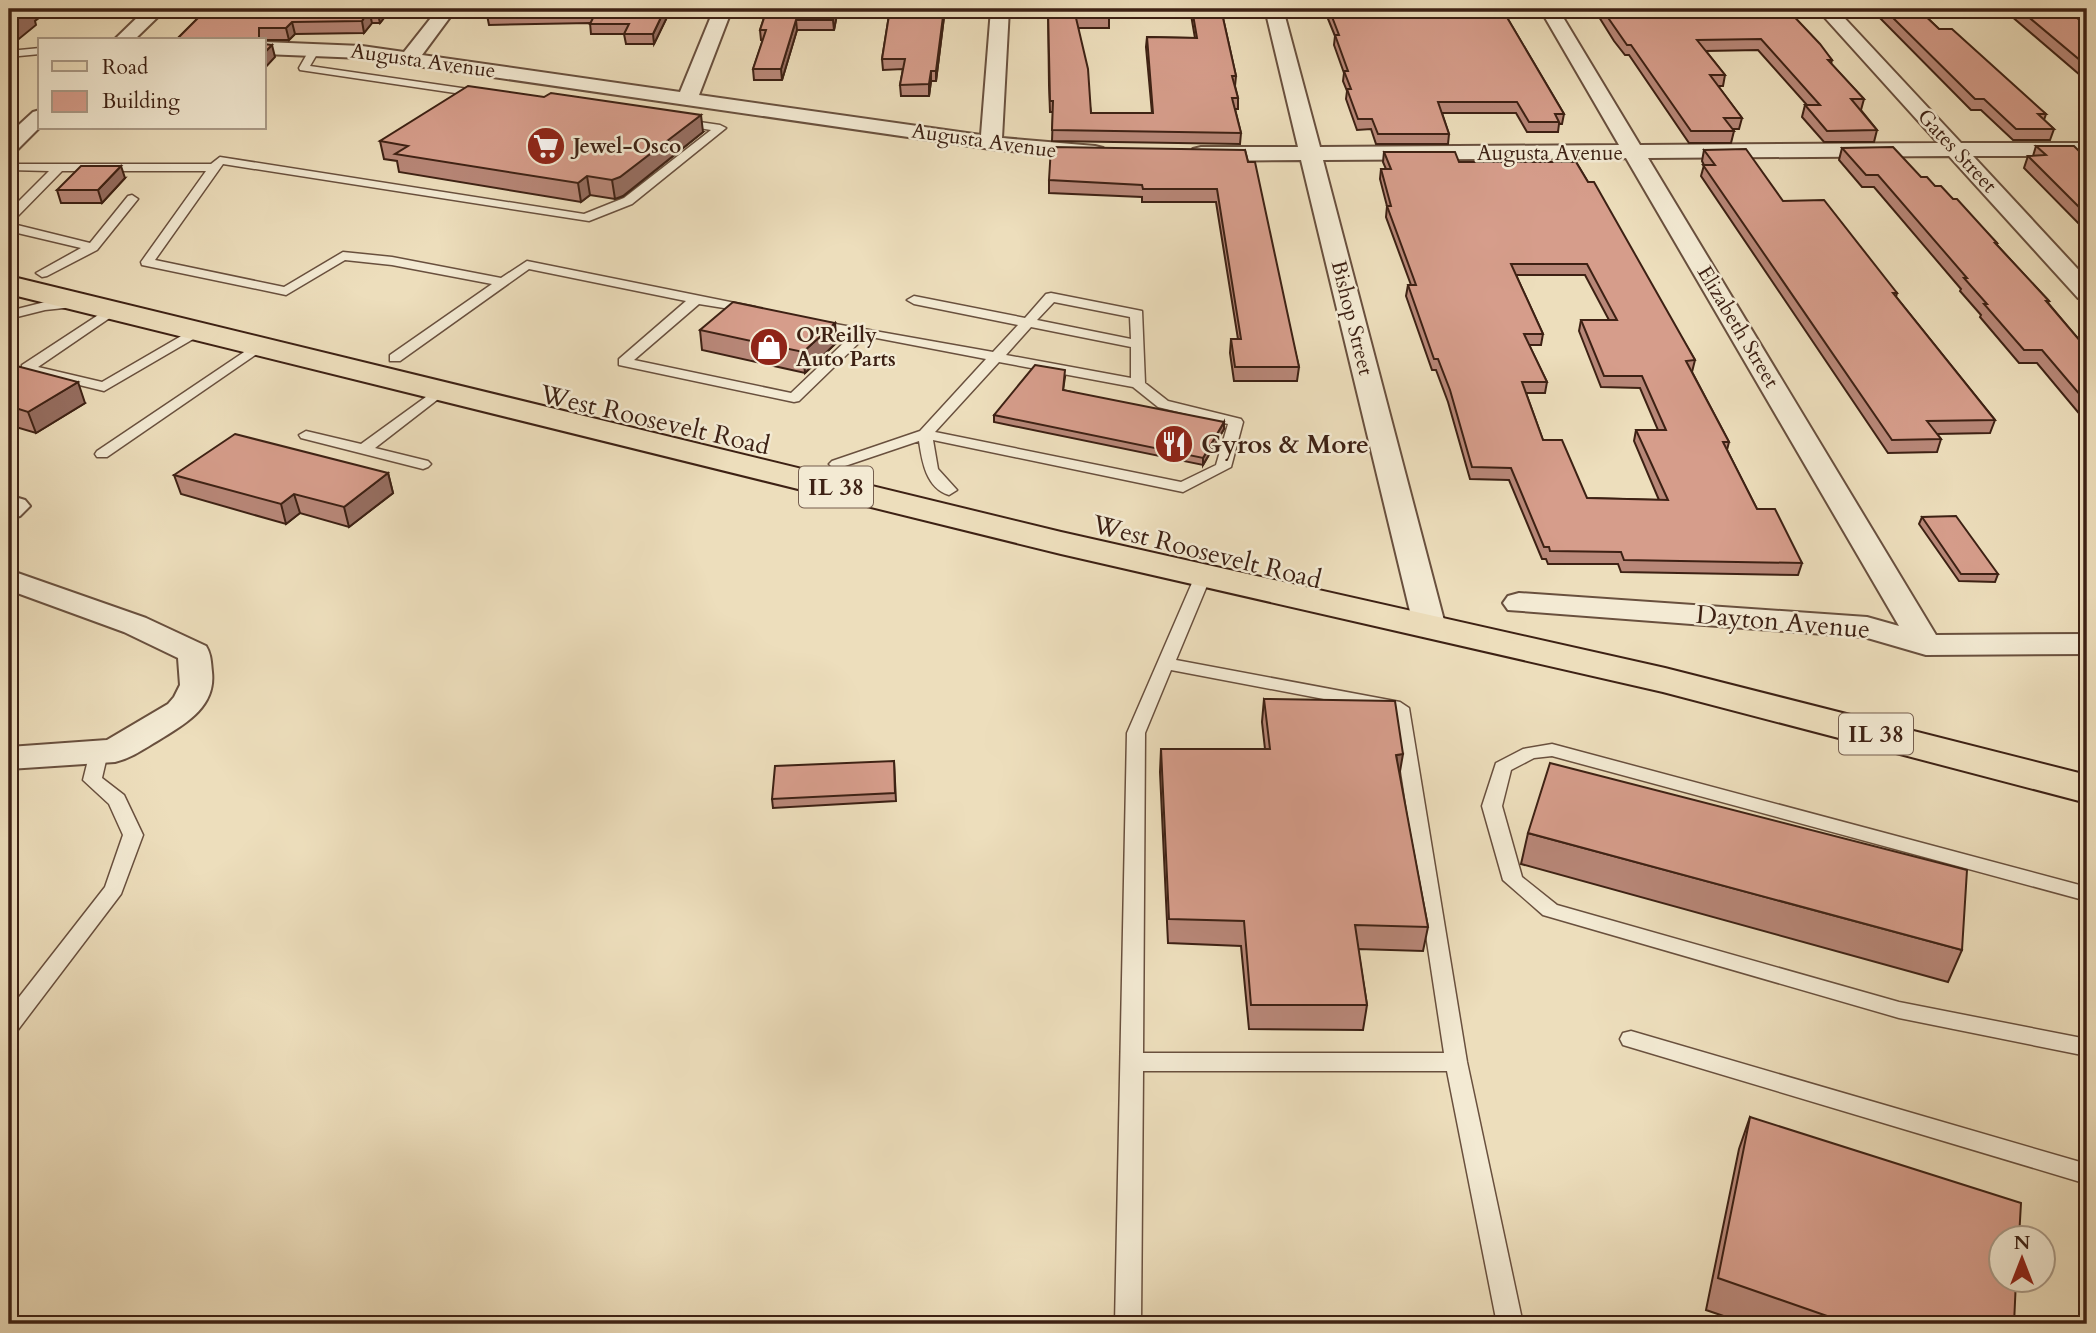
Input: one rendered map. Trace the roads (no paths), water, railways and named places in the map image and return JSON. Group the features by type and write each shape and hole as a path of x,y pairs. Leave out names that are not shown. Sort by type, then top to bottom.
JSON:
{"main road":[{"name":"West Roosevelt Road","path":"9,265 949,490 2087,789"},
{"name":"West Roosevelt Road","path":"9,285 1203,576 1427,616"}],"street":[{"path":"125,38 157,9"},
{"path":"410,58 447,9"},
{"path":"687,99 723,9"},
{"path":"991,143 1000,9"},
{"name":"Bishop Street","path":"1274,9 1427,616"},
{"name":"Elizabeth Street","path":"1549,9 1926,645"},
{"name":"Gates Street","path":"1826,9 2087,293"},
{"name":"Augusta Avenue","path":"266,48 315,49 410,58 991,143 1109,154"},
{"path":"9,145 38,118"},
{"name":"Augusta Avenue","path":"1177,154 2087,149"},
{"path":"9,579 135,625 194,653 197,685 189,702 180,712 115,751 9,758"},
{"name":"Dayton Avenue","path":"1519,603 1867,627 1926,645 2087,644"}],"lane":[{"path":"315,49 304,68 500,97"},
{"path":"9,54 38,51"},
{"path":"503,282 391,261 343,256 286,291 146,262 220,160 585,218 628,201 720,128 665,120"},
{"path":"9,167 215,168"},
{"path":"9,218 60,167"},
{"path":"144,184 158,167"},
{"path":"42,273 93,247 132,199"},
{"path":"9,227 93,247"},
{"path":"395,358 527,265 760,312"},
{"path":"837,464 925,434 1051,298 1137,314 1138,384"},
{"path":"696,299 624,362 794,398 863,332"},
{"path":"914,300 1137,344"},
{"path":"9,315 46,306 97,307"},
{"path":"97,307 26,368 104,387 200,331"},
{"path":"799,319 1138,384 1163,404 1236,422 1223,467 1183,487 925,434"},
{"path":"102,454 259,346"},
{"path":"364,449 441,390"},
{"path":"925,434 931,470 949,490"},
{"path":"306,435 423,464"},
{"path":"1128,1324 1136,733 1203,576"},
{"path":"1166,664 1399,708 1456,1062 1510,1324"},
{"path":"2087,894 1552,750 1530,753 1503,767 1492,806 1513,880 1550,910 1899,1010 2087,1048"},
{"path":"9,1025 114,889 133,835 117,800 92,780 99,752"},
{"path":"1631,1039 2087,1174"},
{"path":"1132,1062 1456,1062"}],"place":[{"name":"Jewel-Osco","path":"546,146"},
{"name":"O'Reilly Auto Parts","path":"769,347"},
{"name":"Gyros & More","path":"1174,444"}]}
